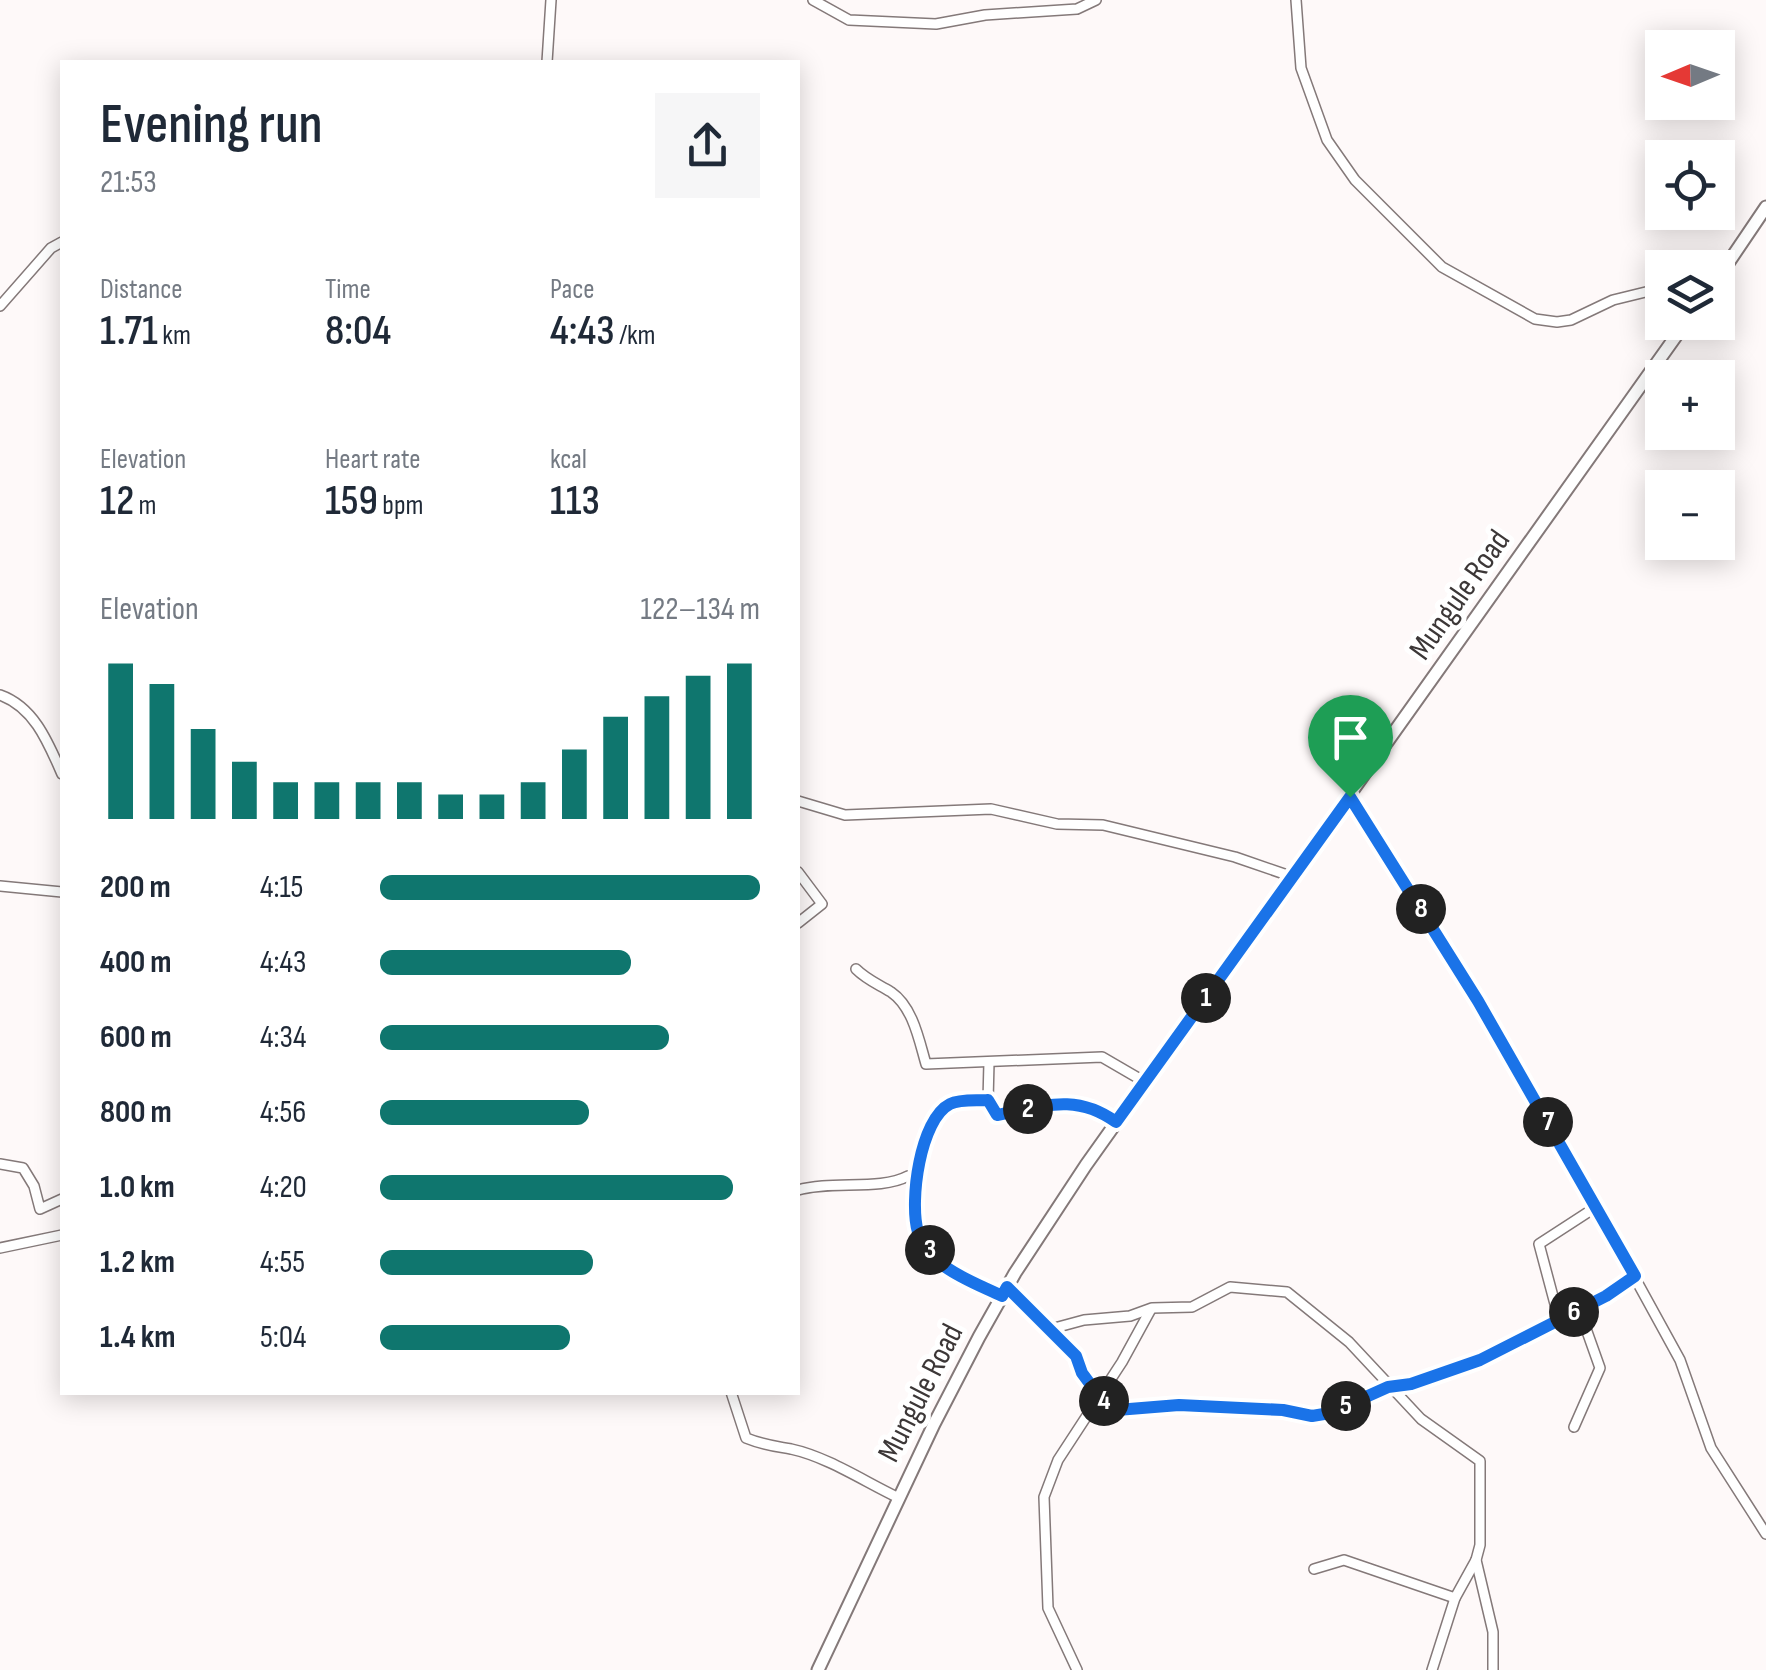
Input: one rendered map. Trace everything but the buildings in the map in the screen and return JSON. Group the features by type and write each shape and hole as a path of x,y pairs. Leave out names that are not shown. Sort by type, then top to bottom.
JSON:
{"street":[{"path":"548,60 551,0"},
{"path":"812,0 849,20 936,24 985,15 1077,9 1096,0"},
{"path":"1296,0 1301,68 1327,140 1355,180 1442,267 1535,320 1557,322 1645,292"},
{"path":"1735,253 1766,207"},
{"path":"0,306 51,248 60,243"},
{"name":"Mungule Road","path":"818,1670 899,1498 1005,1292 1116,1122 1673,340"},
{"path":"0,695 17,701 44,733 60,769"},
{"path":"1350,797 1478,1001 1635,1276 1680,1360 1711,1448 1766,1534"},
{"path":"800,802 845,815 991,809 1057,824 1103,824 1235,858 1292,878"},
{"path":"800,875 822,904 800,922"},
{"path":"0,886 60,892"},
{"path":"856,970 895,994 916,1026 926,1064 1102,1057 1146,1082"},
{"path":"989,1062 988,1100 997,1115 1078,1102 1094,1106 1116,1122"},
{"path":"988,1100 953,1102 936,1114 928,1128 916,1178 918,1232 944,1268 1005,1292 1076,1356 1082,1373 1099,1396 1117,1410 1179,1405 1283,1410 1312,1416 1330,1413 1388,1387 1411,1384 1472,1363 1635,1276"},
{"path":"0,1164 23,1168 34,1186 40,1209 60,1200"},
{"path":"800,1190 826,1183 894,1184 908,1176 916,1178"},
{"path":"1559,1319 1539,1244 1596,1207"},
{"path":"0,1248 60,1235"},
{"path":"1046,1330 1084,1320 1130,1316 1152,1308 1192,1307 1230,1286 1287,1292 1349,1342 1421,1419 1480,1461 1480,1545 1456,1598 1432,1670"},
{"path":"1077,1670 1048,1608 1044,1497 1058,1460 1152,1308"},
{"path":"1574,1427 1600,1368 1579,1309"},
{"path":"732,1395 746,1438 770,1448 791,1449 899,1498"},
{"path":"1314,1568 1344,1560 1456,1598"},
{"path":"1476,1560 1493,1632 1492,1670"}],"route":[{"path":"1350,797 1478,1001 1635,1276 1606,1296 1480,1360 1411,1384 1388,1387 1330,1413 1312,1416 1283,1410 1179,1405 1117,1410 1099,1396 1082,1373 1076,1356 1007,1287 1002,1296 944,1268 928,1248 918,1232 916,1178 928,1128 936,1114 953,1102 988,1100 997,1115 1078,1102 1094,1106 1116,1122 1350,797"}]}
